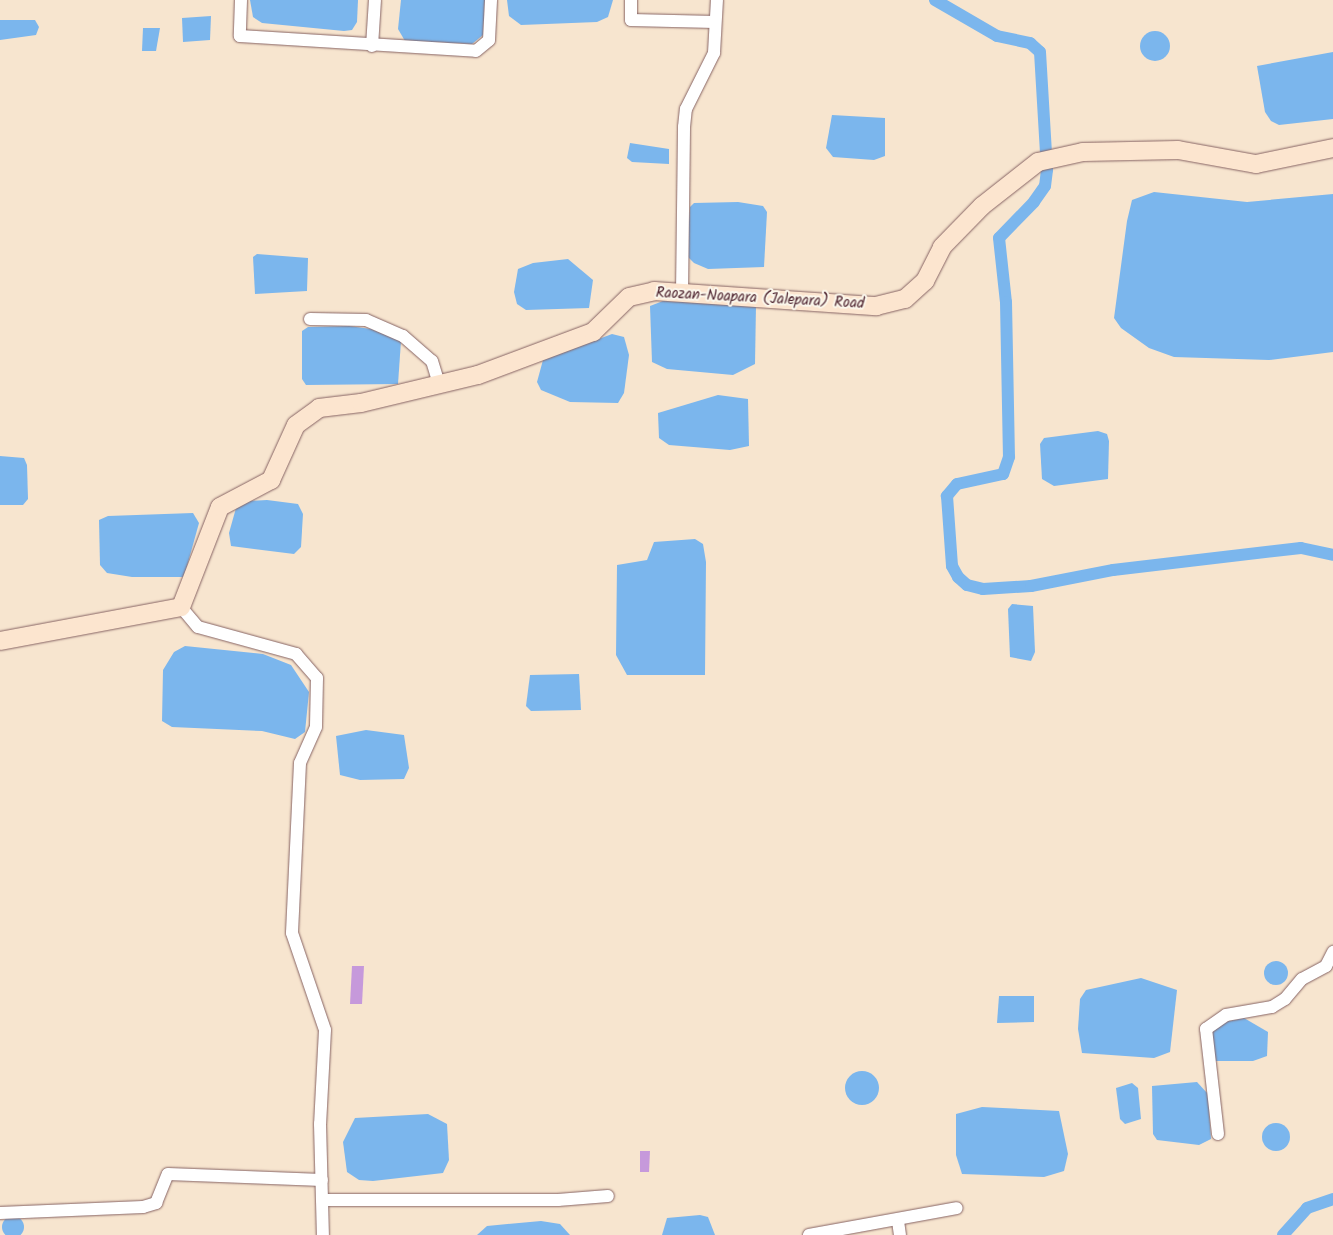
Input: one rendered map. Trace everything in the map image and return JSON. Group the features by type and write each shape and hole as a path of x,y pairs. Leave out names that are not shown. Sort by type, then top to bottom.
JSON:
{"main road":[{"name":"Raozan-Noapara (Jalepara) Road","path":"181,607 220,508 271,480 296,425 319,408 361,404 439,384 593,332 629,297 654,291 876,306 905,299 925,281 942,247 982,206 1046,160 1083,152 1178,150 1256,164 1333,148"},
{"path":"0,641 181,607"}],"street":[{"path":"242,0 240,36 372,46 476,51 489,40 491,0"},
{"path":"372,46 375,0"},
{"path":"631,0 631,20 715,22"},
{"path":"682,293 684,127 686,109 714,53 717,0"},
{"path":"310,319 366,320 403,336 432,361 439,384"},
{"path":"181,607 198,627 296,654 317,678 316,727 300,763 292,933 325,1030 322,1180 323,1235"},
{"path":"1218,1134 1206,1029 1226,1015 1272,1007 1285,999 1302,979 1326,966 1333,952"},
{"path":"0,1213 143,1206 156,1203 168,1174 322,1180"},
{"path":"322,1200 558,1200 608,1196"},
{"path":"809,1235 898,1221 956,1208"},
{"path":"898,1221 900,1235"}],"water":[{"path":"250,0 358,0 357,22 352,30 344,31 262,23 253,17"},
{"path":"401,0 485,0 483,35 472,44 405,41 398,29"},
{"path":"507,0 613,0 608,17 597,22 521,25 509,16"},
{"path":"211,16 210,40 183,42 182,18"},
{"path":"0,20 35,20 39,27 36,35 0,40"},
{"path":"143,28 160,28 156,51 142,51"},
{"path":"1155,31 1166,35 1170,46 1166,57 1155,61 1144,57 1140,46 1144,35"},
{"path":"1333,52 1333,119 1279,125 1271,121 1265,112 1257,66"},
{"path":"832,115 885,118 885,156 874,160 833,157 826,148"},
{"path":"630,143 669,149 669,164 632,162 627,158"},
{"path":"1154,192 1247,202 1333,194 1333,352 1269,360 1174,357 1149,348 1121,328 1114,318 1127,221 1132,200"},
{"path":"738,202 763,206 767,212 764,267 708,269 694,263 687,256 690,207 694,203"},
{"path":"257,254 308,258 307,291 255,294 253,257"},
{"path":"568,259 593,280 589,308 526,310 517,304 514,292 518,269 533,263"},
{"path":"663,301 756,305 755,364 733,375 667,369 652,362 650,306"},
{"path":"349,326 371,329 401,341 398,384 306,385 302,379 302,331 308,327"},
{"path":"612,334 624,337 629,355 624,393 618,403 570,402 541,390 537,382 543,360"},
{"path":"718,395 748,399 749,446 730,450 669,445 659,438 658,413"},
{"path":"1098,431 1107,434 1109,441 1108,479 1054,486 1042,479 1040,444 1044,438"},
{"path":"0,456 24,458 27,465 28,499 23,505 0,505"},
{"path":"267,500 298,504 303,514 301,547 294,554 231,546 229,533 236,508 248,501"},
{"path":"193,513 199,523 184,577 132,577 107,573 100,565 99,520 108,516"},
{"path":"695,539 703,544 706,562 705,675 627,675 616,655 617,565 647,560 654,542"},
{"path":"1012,604 1033,606 1035,652 1031,661 1010,657 1008,609"},
{"path":"185,646 263,654 291,665 309,692 305,732 295,739 262,731 172,727 162,721 163,670 174,652"},
{"path":"579,674 581,710 531,711 526,706 530,675"},
{"path":"366,730 404,735 409,768 404,779 360,780 340,775 336,736"},
{"path":"1276,961 1285,964 1288,973 1285,982 1276,985 1267,982 1264,973 1267,964"},
{"path":"1141,978 1177,990 1170,1052 1154,1058 1082,1053 1078,1029 1080,999 1086,990"},
{"path":"999,996 1034,996 1034,1022 997,1023"},
{"path":"1244,1018 1268,1032 1267,1056 1253,1061 1214,1061 1212,1031 1224,1022"},
{"path":"862,1071 869,1072 874,1076 878,1081 878,1095 874,1100 869,1104 862,1105 855,1104 850,1100 846,1095 845,1088 846,1081 850,1076 855,1072"},
{"path":"1197,1082 1208,1094 1211,1139 1199,1145 1157,1140 1153,1134 1152,1086"},
{"path":"1132,1083 1138,1088 1141,1119 1125,1124 1120,1119 1116,1088"},
{"path":"982,1107 1059,1111 1068,1154 1064,1171 1044,1177 962,1174 956,1155 956,1114"},
{"path":"428,1114 447,1124 449,1160 443,1173 373,1181 359,1180 347,1172 343,1142 355,1118"},
{"path":"1276,1123 1286,1127 1290,1137 1286,1147 1276,1151 1266,1147 1262,1137 1266,1127"},
{"path":"700,1215 708,1217 715,1235 662,1235 667,1218"},
{"path":"13,1216 21,1219 24,1227 21,1235 13,1238 5,1235 2,1227 5,1219"},
{"path":"541,1221 560,1224 570,1235 477,1235 487,1226"}],"building":[{"path":"352,966 364,966 362,1004 350,1004"},
{"path":"640,1151 650,1151 649,1172 640,1172"}],"waterway":[{"path":"935,0 997,36 1030,43 1040,52 1047,170 1045,186 1034,202 999,238 1006,302 1009,457 1003,474 957,484 947,496 952,566 958,577 967,585 983,589 1031,586 1113,570 1301,548 1333,555"},
{"path":"1283,1235 1307,1208 1333,1199"}]}
